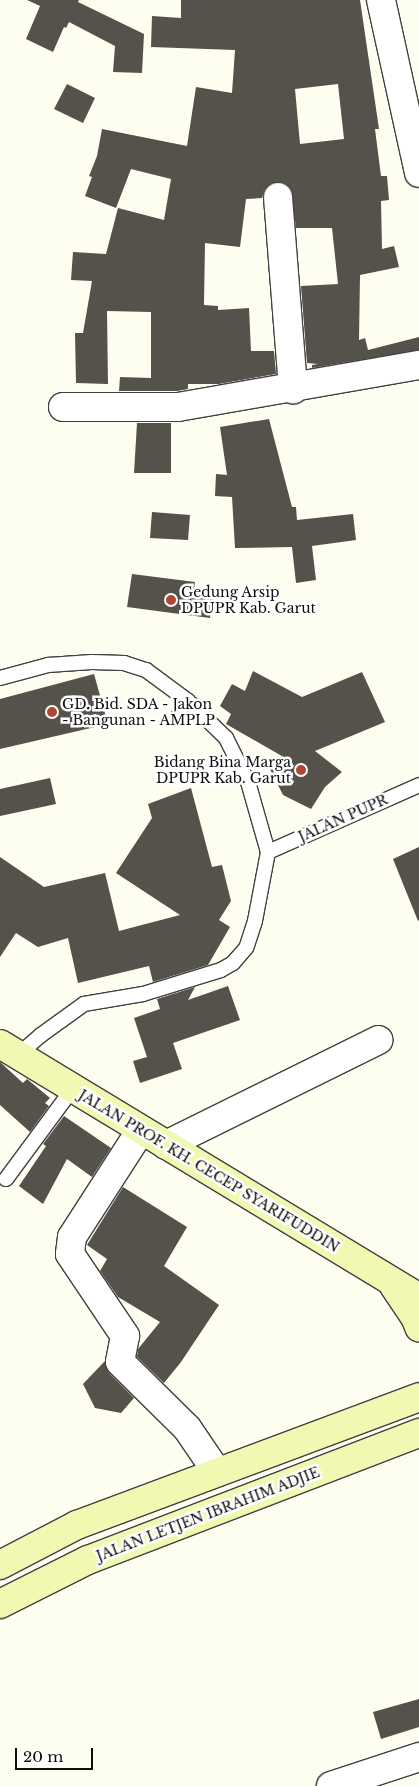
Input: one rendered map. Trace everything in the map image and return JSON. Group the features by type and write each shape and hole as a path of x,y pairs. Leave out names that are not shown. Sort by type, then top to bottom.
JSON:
{"street":[{"path":"381,0 418,160"},
{"path":"278,197 293,389"},
{"path":"63,407 178,407 293,389 419,365"},
{"path":"166,1145 378,1040"},
{"name":"JALAN PROF. KH. CECEP SYARIFUDDIN","path":"9,1049 419,1298"},
{"path":"141,1130 72,1237 70,1254 125,1336 120,1362 187,1428 216,1472"},
{"path":"390,1281 416,1319 419,1327"},
{"path":"0,1565 77,1525 412,1400 419,1376"},
{"name":"JALAN LETJEN IBRAHIM ADJIE","path":"0,1604 88,1560 419,1434"},
{"path":"331,1786 419,1757"}],"lane":[{"path":"0,678 48,665 92,662 124,663 146,670 188,701 226,738 248,782 268,852 255,921 246,948 233,963 221,970 143,994 84,1004 41,1035 9,1049"},
{"name":"JALAN PUPR","path":"268,852 419,785"},
{"path":"6,1179 73,1088"}],"building":[{"path":"27,0 79,0 78,2 144,34 142,73 113,72 115,46 69,22 66,28 64,27 53,52 26,39 40,6"},
{"path":"181,0 360,0 379,129 375,129 381,176 387,176 389,200 381,201 382,249 394,246 399,267 360,275 359,340 365,338 368,350 419,337 419,350 312,368 312,365 318,364 307,363 301,286 338,284 332,228 296,228 291,189 285,183 276,182 270,184 264,190 262,198 246,199 240,247 205,243 204,305 218,306 218,310 249,308 251,351 274,351 276,374 219,384 188,384 188,389 177,391 119,391 120,377 151,378 151,312 107,311 108,384 76,383 75,333 83,333 92,281 71,280 73,252 106,254 118,208 164,220 171,179 131,169 116,208 85,196 92,177 89,176 97,156 102,129 187,146 196,87 232,93 235,50 151,47 152,16 181,18","holes":["338,84 344,139 300,144 295,89"]},
{"path":"67,84 95,98 83,123 54,109"},
{"path":"269,419 292,507 296,507 297,520 353,514 356,540 312,546 316,580 296,583 292,547 235,548 232,497 215,496 216,474 227,475 220,427"},
{"path":"137,423 171,423 171,473 134,473"},
{"path":"152,512 190,515 188,540 150,538"},
{"name":"Gedung Arsip DPUPR Kab. Garut","path":"132,574 195,582 194,589 214,592 210,618 127,607"},
{"path":"253,671 302,697 362,672 385,722 315,751 342,772 325,787 311,809 283,795 268,765 287,759 226,724 231,714 220,706 232,684 245,691"},
{"name":"GD. Bid. SDA - Jakon - Bangunan - AMPLP","path":"94,674 108,724 0,749 0,699"},
{"path":"50,778 56,804 0,816 0,789"},
{"path":"191,788 212,867 222,865 231,901 219,920 230,927 208,965 153,982 149,966 78,983 68,938 38,947 16,933 0,957 0,857 44,887 105,873 119,931 180,915 116,873 152,818 148,804"},
{"path":"419,847 419,920 418,921 393,859"},
{"path":"228,986 240,1020 173,1043 182,1069 140,1083 133,1061 147,1057 134,1018 160,1009 157,999 195,987 188,1000"},
{"path":"0,1062 23,1083 27,1079 50,1098 45,1103 49,1106 30,1132 0,1105"},
{"path":"64,1116 111,1148 92,1177 67,1159 43,1204 19,1186 46,1146 43,1144"},
{"path":"123,1187 187,1227 164,1266 219,1305 181,1362 164,1383 137,1357 138,1349 160,1322 118,1297 100,1271 107,1259 87,1245"},
{"path":"105,1361 109,1373 134,1398 121,1413 95,1408 83,1384"},
{"path":"419,1699 419,1727 381,1739 373,1712"}],"place":[{"name":"Gedung Arsip DPUPR Kab. Garut","path":"171,600"},
{"name":"GD. Bid. SDA - Jakon - Bangunan - AMPLP","path":"52,712"},
{"name":"Bidang Bina Marga DPUPR Kab. Garut","path":"301,770"}]}
